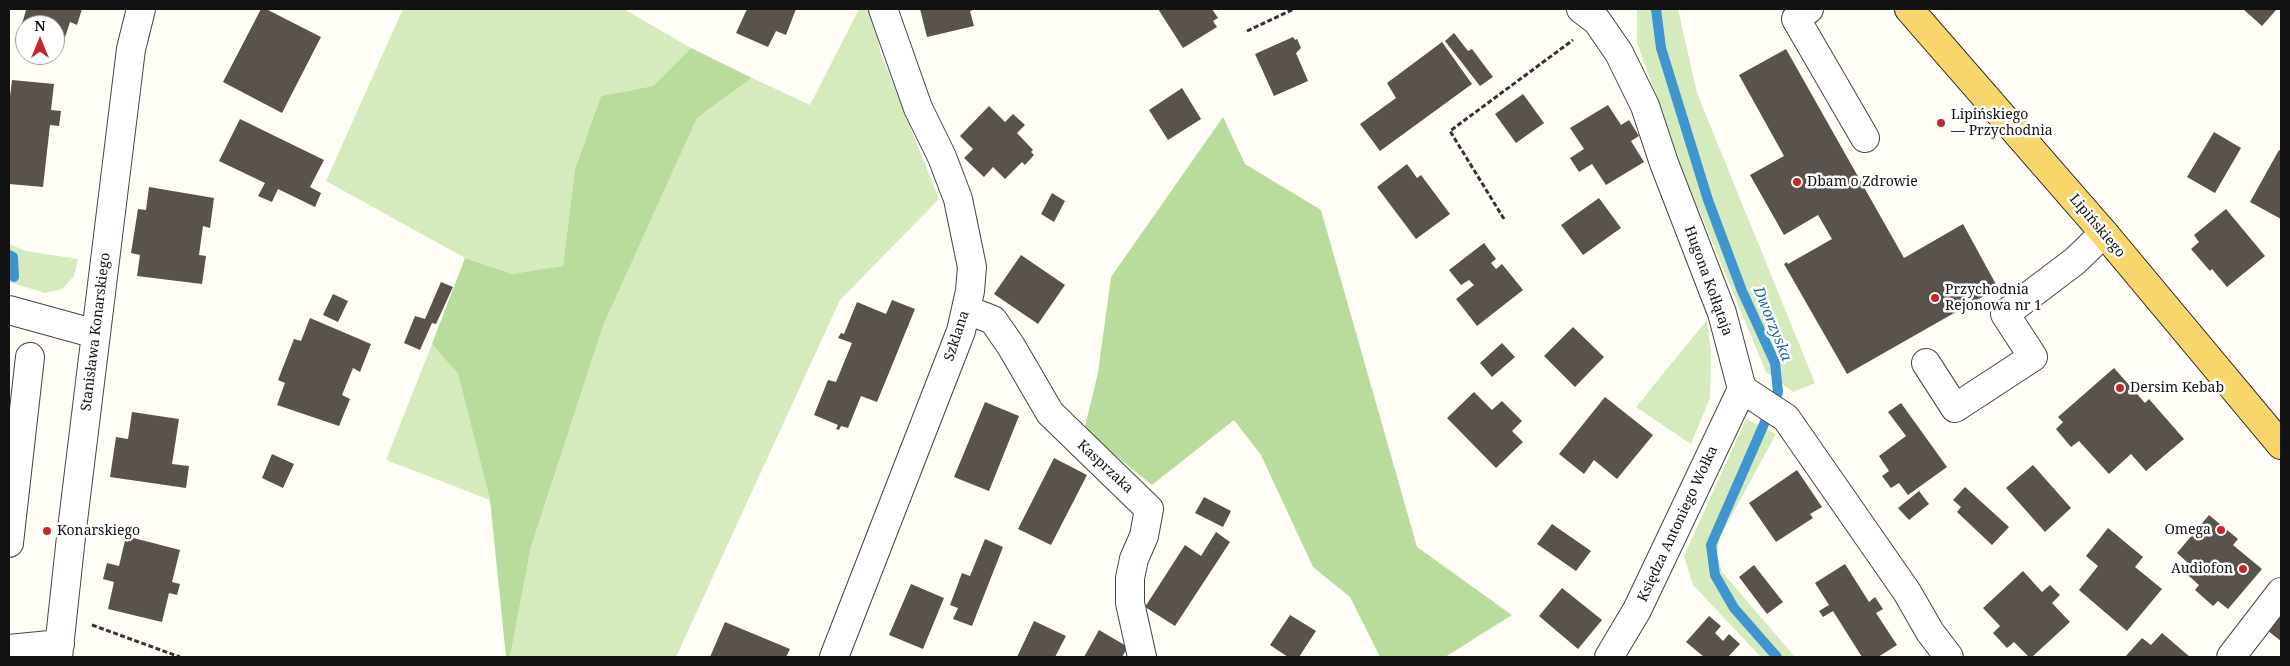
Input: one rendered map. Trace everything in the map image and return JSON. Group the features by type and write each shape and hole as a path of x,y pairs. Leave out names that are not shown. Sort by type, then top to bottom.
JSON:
{"main road":[{"name":"Lipińskiego","path":"1910,9 2104,234 2281,445"}],"street":[{"name":"Stanisława Konarskiego","path":"59,651 131,49 141,9"},
{"name":"Szklana","path":"834,657 936,397 967,310 972,267 958,199 942,157 918,108 883,9"},
{"path":"1809,9 1796,19 1865,138"},
{"name":"Hugona Kołłątaja","path":"1598,13 1645,106 1664,163 1722,312 1742,389"},
{"path":"1926,363 1955,408 2033,357 2005,314 2074,261 2104,234"},
{"path":"9,310 96,334"},
{"name":"Kasprzaka","path":"967,310 993,320 1011,346 1050,413 1149,509 1144,536 1134,559 1130,578 1130,603 1142,657"},
{"path":"9,543 30,358"},
{"path":"1742,389 1786,418 1906,592 1930,632 1949,657"},
{"name":"Księdza Antoniego Wołka","path":"1609,657 1637,610 1742,389"},
{"path":"2231,657 2281,592"},
{"path":"9,649 59,651"}],"path":[{"path":"1246,31 1294,9"},
{"path":"1504,219 1450,131 1598,13"},
{"path":"63,614 180,657"}],"green space":[{"path":"403,9 624,9 691,48 653,86 601,96 575,169 563,267 512,274 465,258 326,181"},
{"path":"859,9 872,9 880,51 939,199 840,300 676,657 510,657 531,547 603,326 697,118 752,78 810,105"},
{"path":"1637,9 1678,9 1697,93 1815,383 1793,392 1766,372 1685,176 1637,43"},
{"path":"691,48 752,78 697,118 603,326 531,547 510,657 506,657 490,500 458,374 432,344 465,258 512,274 563,266 575,169 601,96 653,86"},
{"path":"1223,117 1245,164 1321,210 1417,547 1512,615 1445,657 1380,657 1350,597 1313,567 1261,455 1234,420 1152,485 1084,430 1098,373 1111,277"},
{"path":"9,244 26,251 78,259 74,276 62,289 45,293 9,282"},
{"path":"1707,320 1711,352 1710,398 1691,444 1636,407"},
{"path":"432,344 458,374 490,500 386,460"},
{"path":"1746,419 1776,434 1720,537 1717,555 1722,572 1795,657 1761,657 1693,585 1684,556"}],"building":[{"path":"22,9 82,9 77,25 70,22 65,38 65,15 25,15 26,10"},
{"path":"261,9 266,9 321,37 282,113 223,82"},
{"path":"747,9 796,9 786,35 776,31 768,47 736,33"},
{"path":"920,9 976,9 970,11 974,26 927,37"},
{"path":"1158,9 1212,9 1218,18 1213,21 1217,27 1183,48"},
{"path":"2243,9 2277,9 2262,26"},
{"path":"1454,33 1468,51 1472,49 1493,77 1480,86 1445,41"},
{"path":"1293,37 1295,40 1297,39 1301,48 1296,53 1308,81 1274,96 1255,54"},
{"path":"1442,42 1472,84 1380,151 1360,124 1396,98 1387,83"},
{"path":"1786,49 1904,258 1963,224 1998,288 1847,374 1784,264 1787,262 1788,264 1832,239 1818,215 1784,235 1750,175 1784,156 1739,75"},
{"path":"12,80 54,84 51,110 61,111 59,126 50,125 43,187 9,184 9,105"},
{"path":"1182,88 1201,119 1168,140 1149,110"},
{"path":"1523,94 1544,123 1516,143 1495,114"},
{"path":"1608,105 1621,125 1629,120 1639,136 1631,141 1644,162 1606,185 1592,164 1579,172 1570,158 1584,149 1570,128"},
{"path":"989,106 1005,122 1013,114 1025,125 1017,133 1033,150 1031,152 1034,155 1025,165 1022,162 1005,179 993,167 984,177 964,158 973,149 960,136"},
{"path":"240,119 324,160 310,187 321,193 315,207 278,189 272,202 258,196 265,183 219,161"},
{"path":"2214,132 2241,148 2215,193 2187,177"},
{"path":"2279,150 2281,151 2281,219 2250,202"},
{"path":"1407,164 1417,178 1421,175 1450,214 1416,239 1377,187"},
{"path":"149,187 214,198 210,228 203,226 199,255 206,256 202,284 137,276 140,255 131,253 138,209 146,210"},
{"path":"1052,193 1065,201 1054,222 1041,214"},
{"path":"1599,198 1621,228 1583,255 1561,225"},
{"path":"2226,209 2265,256 2227,287 2191,249 2199,242 2194,235"},
{"path":"1484,243 1496,259 1491,263 1496,269 1502,264 1523,290 1477,326 1456,299 1474,285 1469,280 1461,285 1449,270"},
{"path":"1021,255 1065,285 1038,324 994,294"},
{"path":"441,282 453,287 436,324 432,323 420,350 404,343 415,316 425,319"},
{"path":"333,294 348,301 338,322 323,315"},
{"path":"892,300 915,309 877,402 861,396 848,428 841,426 839,430 836,429 838,425 814,415 828,380 836,382 852,343 838,338 841,333 844,334 857,302 886,314"},
{"path":"310,318 371,344 360,372 353,368 342,395 350,399 339,426 277,405 285,383 278,380 294,339 301,341"},
{"path":"1573,327 1604,357 1575,387 1544,356"},
{"path":"1502,343 1515,357 1492,377 1480,363"},
{"path":"2114,368 2145,403 2149,399 2184,439 2146,471 2131,454 2109,474 2079,441 2071,447 2056,429 2063,422 2058,417"},
{"path":"1474,392 1492,410 1502,401 1522,421 1512,431 1523,442 1496,468 1447,418"},
{"path":"1605,397 1653,435 1617,479 1594,460 1584,474 1559,454"},
{"path":"985,402 1019,416 989,491 954,477"},
{"path":"1901,403 1947,467 1908,495 1899,483 1891,488 1882,476 1889,471 1879,456 1906,436 1888,412"},
{"path":"132,412 179,419 172,464 189,466 186,488 110,477 116,437 128,439"},
{"path":"272,454 294,464 283,488 262,478"},
{"path":"1054,458 1087,475 1051,545 1018,529"},
{"path":"2033,465 2071,508 2045,532 2006,488"},
{"path":"1797,470 1822,507 1810,514 1813,518 1776,542 1749,503"},
{"path":"1965,487 2009,527 1992,545 1957,512 1961,507 1953,500"},
{"path":"1919,491 1929,504 1909,520 1898,508"},
{"path":"1204,497 1231,511 1223,527 1195,513"},
{"path":"2209,515 2238,539 2233,545 2262,569 2228,609 2218,601 2213,606 2195,590 2199,585 2181,569 2187,562 2177,553"},
{"path":"1552,524 1591,551 1576,571 1537,544"},
{"path":"2108,528 2143,557 2135,567 2162,589 2127,631 2079,590 2098,566 2086,556"},
{"path":"1216,532 1230,542 1175,626 1145,607 1185,545 1201,556"},
{"path":"126,536 180,550 172,582 180,584 177,595 169,593 162,622 108,609 114,582 103,579 107,563 119,566"},
{"path":"985,539 1003,547 972,626 953,619 958,608 950,605 962,573 970,576"},
{"path":"1845,564 1869,602 1875,597 1883,609 1876,613 1897,645 1878,657 1862,657 1833,611 1823,617 1819,611 1829,605 1815,583"},
{"path":"1754,565 1783,602 1767,614 1739,577"},
{"path":"2023,571 2042,592 2050,585 2060,595 2052,603 2070,622 2032,657 2029,657 2014,642 2007,648 1993,633 2000,626 1983,608"},
{"path":"911,584 944,598 923,649 889,635"},
{"path":"1562,588 1602,620 1578,649 1539,616"},
{"path":"2281,614 2281,641 2268,631"},
{"path":"1290,615 1316,631 1299,657 1288,657 1270,645"},
{"path":"1709,616 1721,626 1715,633 1723,641 1729,634 1740,644 1728,657 1704,657 1686,642"},
{"path":"1034,621 1066,636 1055,657 1017,657"},
{"path":"725,622 790,649 786,657 710,657"},
{"path":"1099,630 1128,647 1122,657 1084,657"},
{"path":"2162,633 2190,657 2125,657 2142,638 2151,645"}],"waterway":[{"name":"Dworzyska","path":"1656,9 1661,48 1708,200 1742,291 1775,363 1778,392 1711,545 1715,575 1734,608 1777,657"},
{"path":"9,255 13,257 14,277"}],"place":[{"name":"Lipińskiego — Przychodnia","path":"1941,123"},
{"name":"Dbam o Zdrowie","path":"1797,182"},
{"name":"Przychodnia Rejonowa nr 1","path":"1935,298"},
{"name":"Dersim Kebab","path":"2120,388"},
{"name":"Omega","path":"2221,530"},
{"name":"Konarskiego","path":"47,531"},
{"name":"Audiofon","path":"2243,569"}]}
